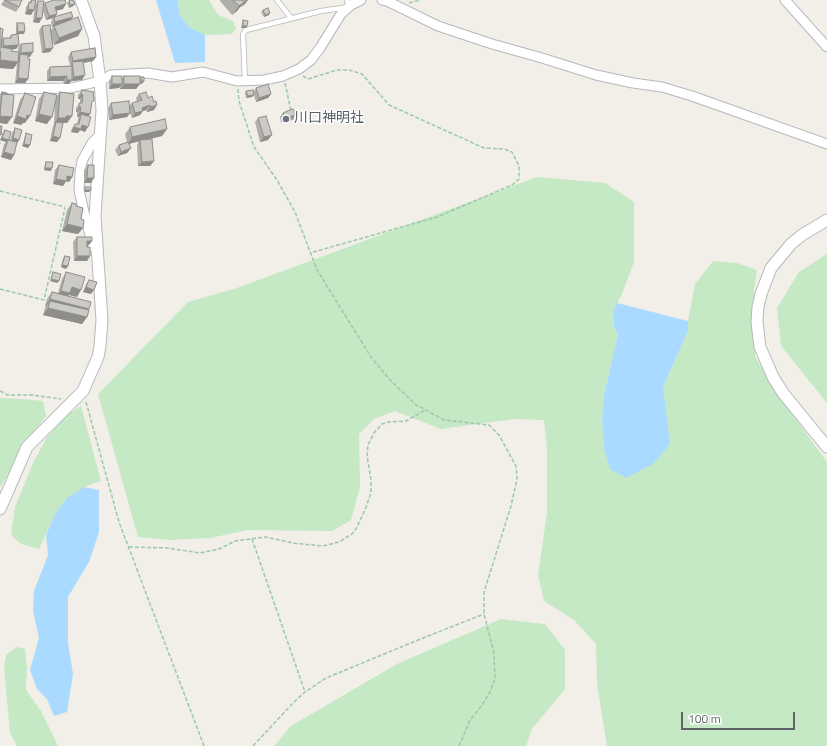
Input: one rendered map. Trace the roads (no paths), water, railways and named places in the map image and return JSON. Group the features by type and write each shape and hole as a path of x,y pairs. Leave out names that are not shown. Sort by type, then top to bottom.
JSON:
{"street":[{"path":"0,509 27,447 83,391 98,356 100,346 102,320 95,216 102,110 94,36 81,0"},
{"path":"0,89 71,88 100,81 111,75 148,73 172,77 203,72 241,81 264,80 283,76 299,69 311,60 348,3 362,0"},
{"path":"382,0 438,26 492,44 596,75 633,84 662,87 827,144"},
{"path":"784,0 827,47"},
{"path":"98,266 84,212 79,184 82,161 92,143 101,134"},
{"path":"827,220 802,235 791,244 771,268 761,294 757,322 760,348 773,378 783,393 827,447"}],"lane":[{"path":"277,0 292,18"},
{"path":"241,81 243,34 246,30 348,3"}],"water":[{"path":"156,0 178,0 179,14 189,27 205,35 205,62 175,63"},
{"path":"617,303 688,321 688,331 663,387 670,444 653,464 626,478 610,469 604,449 602,418 604,395 618,334 614,327 613,311"},
{"path":"84,487 99,490 99,532 89,562 68,597 68,643 73,674 67,712 54,716 47,699 37,689 30,670 39,638 33,611 34,591 48,555 46,535 55,514 67,498"}],"place":[{"name":"川口神明社","path":"286,119"}]}
